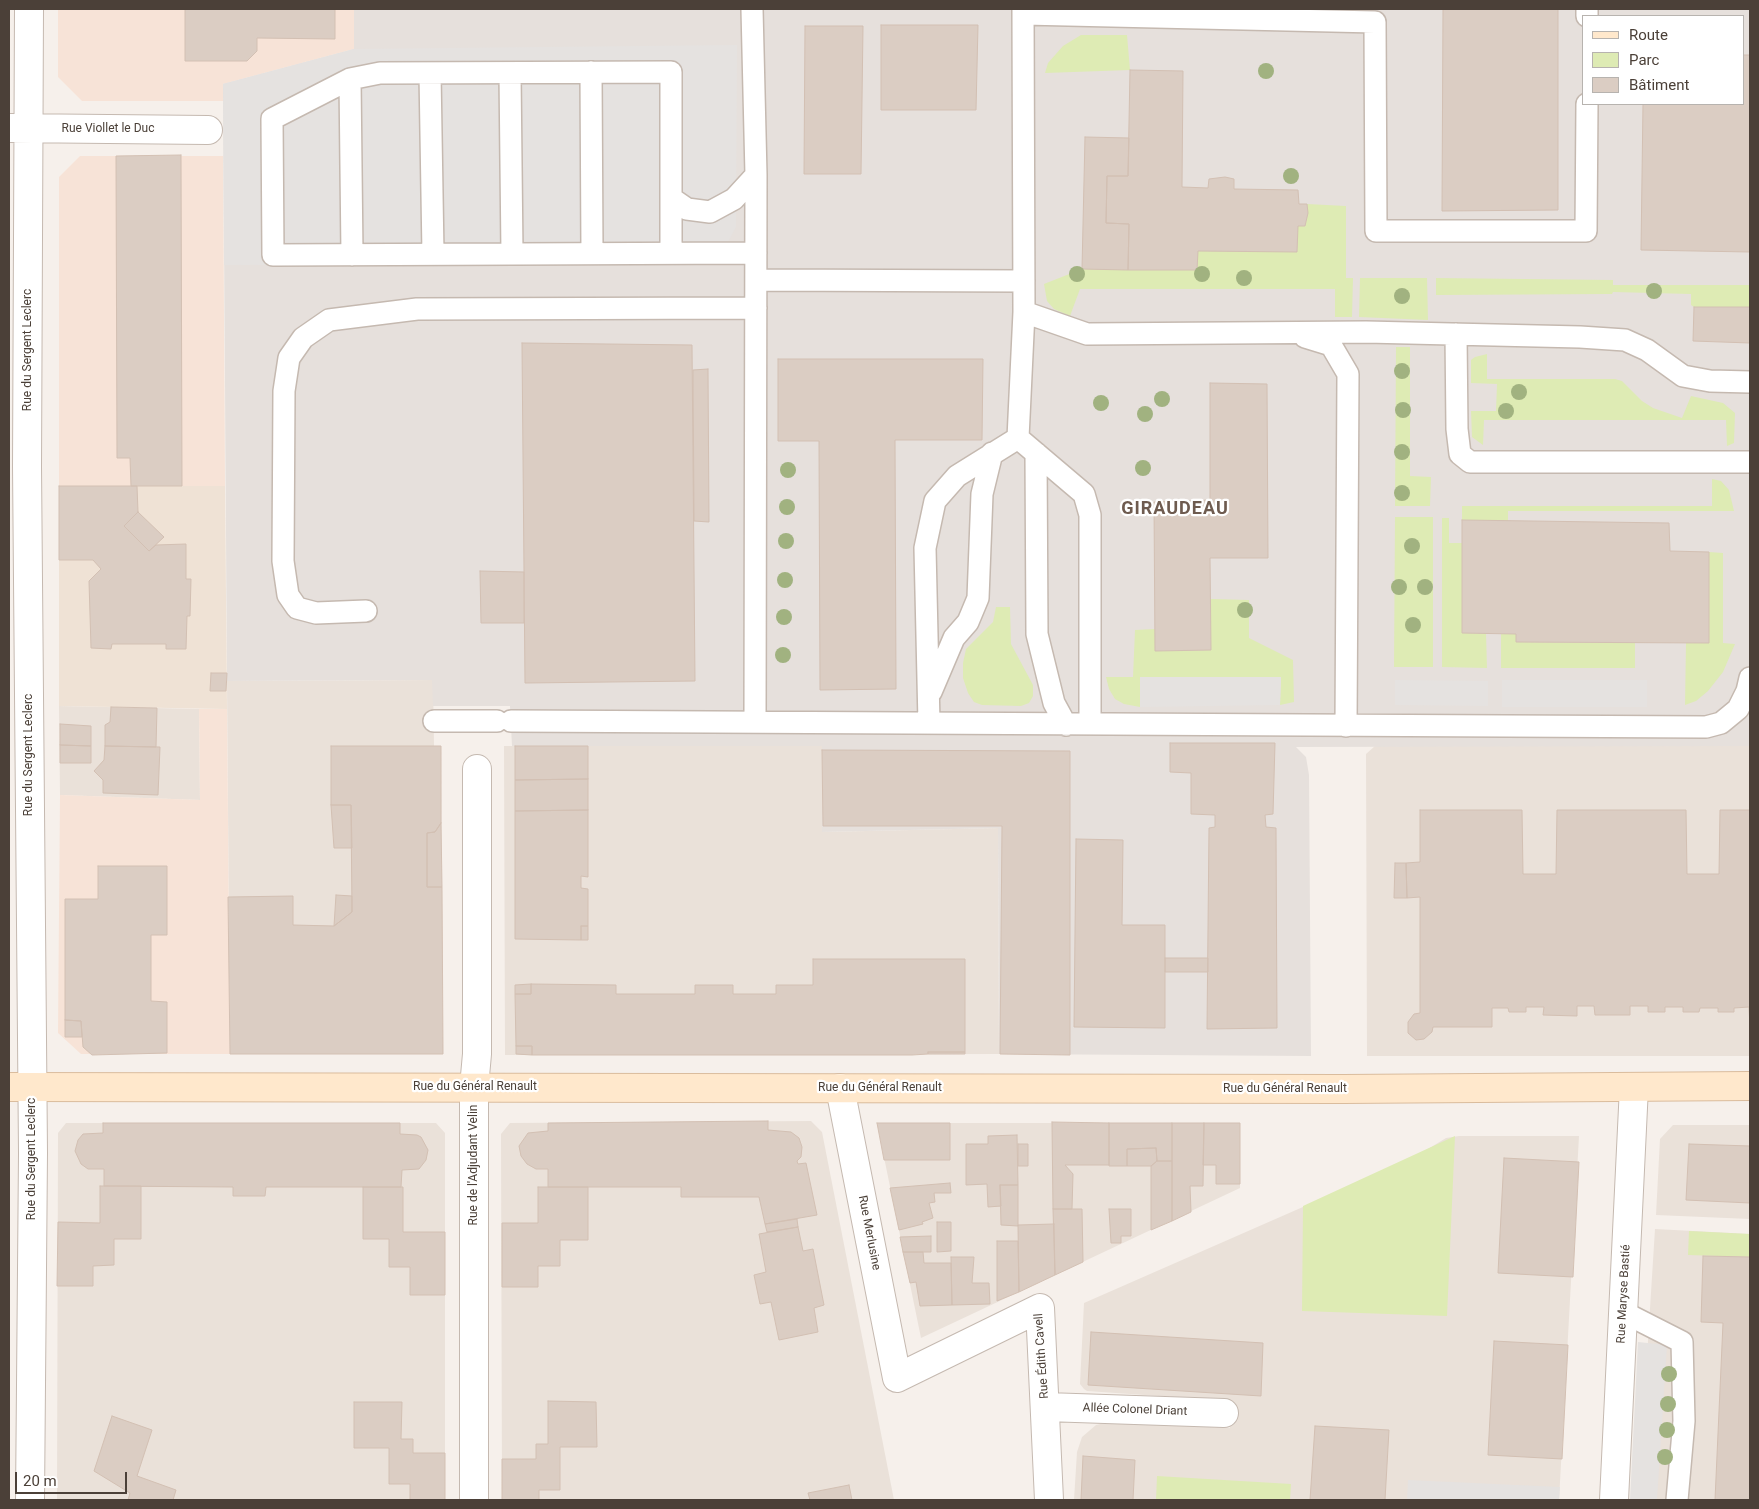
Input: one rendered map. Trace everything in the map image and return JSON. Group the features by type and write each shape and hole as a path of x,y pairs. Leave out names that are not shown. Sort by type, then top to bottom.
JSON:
{"street":[{"name":"Rue du Sergent Leclerc","path":"29,9 19,128 18,466 20,1087 30,1500"},
{"name":"Rue Viollet le Duc","path":"19,128 208,130"},
{"name":"Rue de l'Adjudant Velin","path":"474,1500 474,1087 477,1054 477,769"},
{"name":"Rue du Général Renault","path":"20,1087 1750,1086"},
{"name":"Rue Maryse Bastié","path":"1614,1500 1634,1087"},
{"name":"Rue Merlusine","path":"840,1088 897,1378"},
{"name":"Rue Édith Cavell","path":"897,1378 1040,1308 1049,1500"},
{"name":"Allée Colonel Driant","path":"1046,1407 1224,1413"}],"lane":[{"path":"752,9 756,175 755,722"},
{"path":"1018,438 1024,312 1024,11 1375,22 1376,231 1586,231 1587,105"},
{"path":"591,72 592,253"},
{"path":"671,253 671,72 380,73 350,79 272,119 273,255 756,253"},
{"path":"430,73 433,254"},
{"path":"510,73 512,254"},
{"path":"350,79 352,255"},
{"path":"671,198 687,209 710,212 734,199 756,175"},
{"path":"756,280 1024,281"},
{"path":"366,611 316,613 297,608 288,595 283,561 284,391 289,358 303,338 329,320 417,309 756,308"},
{"path":"1024,312 1087,334 1289,332 1456,334 1625,340 1646,350 1682,376 1710,381 1750,382"},
{"path":"1289,332 1331,345 1348,374 1346,726"},
{"path":"1456,334 1456,429 1460,454 1470,462 1499,464 1750,462"},
{"path":"1018,438 1084,494 1090,515 1090,724"},
{"path":"929,723 925,548 935,501 957,476 1018,438"},
{"path":"1036,452 1037,634 1054,703 1066,724"},
{"path":"928,698 954,638 968,622 978,598 982,494 992,453"},
{"path":"434,721 1706,727 1721,724 1738,709 1747,692 1750,678"},
{"path":"1623,1312 1682,1342 1684,1421 1677,1500"}],"shaded area":[{"path":"58,9 354,9 354,49 223,84 223,101 82,101 58,77"},
{"path":"354,9 1750,9 1750,746 1296,747 1306,757 1309,775 1311,1056 999,1054 998,828 822,832 822,746 512,746 510,706 433,706 432,680 227,681 223,84 354,49"},
{"path":"737,45 736,227 728,242 702,244 702,264 224,265 223,84 354,49"},
{"path":"80,156 223,156 225,486 59,486 59,177"},
{"path":"131,486 225,486 227,709 59,706 59,560"},
{"path":"1140,677 1281,677 1280,705 1140,707"},
{"path":"433,680 434,746 441,746 443,1054 230,1054 227,681"},
{"path":"1395,680 1488,681 1488,706 1395,705"},
{"path":"1502,680 1647,680 1647,707 1502,707"},
{"path":"59,706 199,709 200,800 60,795"},
{"path":"199,709 227,709 230,1054 81,1054 58,1033 60,795 200,800"},
{"path":"504,746 822,746 822,832 998,828 999,1054 505,1055"},
{"path":"1375,746 1750,746 1750,1056 1367,1056 1366,754"},
{"path":"811,1121 822,1132 894,1500 502,1500 501,1134 510,1123"},
{"path":"66,1123 436,1123 445,1133 445,1500 57,1500 58,1133"},
{"path":"877,1123 1240,1123 1240,1188 921,1338"},
{"path":"1673,1125 1750,1125 1750,1219 1656,1215 1660,1139"},
{"path":"1459,1136 1579,1136 1559,1500 1074,1500 1077,1452 1082,1437 1096,1425 1109,1422 1230,1428 1231,1401 1087,1391 1084,1389 1080,1384 1084,1303 1410,1160 1446,1138"},
{"path":"1655,1229 1750,1234 1750,1500 1638,1500"},
{"path":"1638,1342 1667,1345 1657,1500 1630,1500"},
{"path":"1408,1480 1560,1487 1559,1500 1407,1500"}],"green space":[{"path":"1081,35 1127,35 1130,70 1045,73 1048,63 1063,46"},
{"path":"1307,204 1346,206 1346,278 1353,278 1352,317 1335,317 1335,289 1080,289 1070,316 1054,309 1047,301 1044,284 1082,269 1197,270 1198,251 1297,251 1298,226 1305,225 1308,213"},
{"path":"1360,278 1427,278 1428,320 1359,317"},
{"path":"1436,278 1613,280 1613,285 1750,285 1750,307 1694,307 1691,305 1691,294 1613,292 1612,294 1436,295"},
{"path":"1396,347 1410,347 1410,476 1431,477 1430,506 1395,506"},
{"path":"1487,354 1487,379 1615,379 1622,381 1642,401 1653,408 1682,418 1691,396 1723,403 1735,413 1734,443 1727,446 1726,420 1484,420 1483,445 1472,437 1471,411 1496,411 1497,384 1471,383 1471,360"},
{"path":"1712,479 1721,481 1729,490 1734,511 1508,511 1508,521 1462,520 1462,506 1712,506"},
{"path":"1395,517 1433,517 1433,667 1394,667"},
{"path":"1442,518 1449,518 1449,543 1462,543 1462,633 1486,633 1487,668 1442,667"},
{"path":"1709,552 1723,553 1723,643 1735,644 1723,672 1708,691 1696,701 1685,705 1686,643 1709,643"},
{"path":"1211,599 1249,600 1249,638 1293,660 1294,702 1280,705 1281,677 1140,677 1140,707 1124,704 1115,699 1109,689 1106,677 1133,677 1135,630 1155,629 1155,651 1210,650"},
{"path":"996,607 1010,607 1011,644 1033,685 1033,696 1029,703 1021,706 982,705 974,702 968,693 963,678 963,663 966,649 993,622"},
{"path":"1501,634 1516,634 1516,642 1635,643 1635,668 1501,668"},
{"path":"1455,1136 1447,1316 1302,1311 1303,1206"},
{"path":"1689,1231 1750,1234 1750,1257 1688,1255"},
{"path":"1157,1476 1291,1484 1290,1500 1156,1500"}],"building":[{"path":"185,9 335,9 335,39 257,38 257,51 247,61 185,61"},
{"path":"1443,9 1558,9 1558,210 1442,211"},
{"path":"881,25 978,25 976,110 881,110"},
{"path":"805,26 863,26 861,174 804,174"},
{"path":"1744,55 1750,55 1750,252 1641,250 1643,105 1744,105"},
{"path":"1130,70 1183,71 1182,187 1208,188 1209,179 1225,177 1234,179 1234,189 1298,190 1299,204 1307,204 1308,213 1305,226 1298,226 1297,252 1198,251 1197,270 1128,270 1129,224 1106,223 1107,176 1128,176"},
{"path":"1085,137 1129,138 1128,176 1107,176 1106,223 1129,224 1128,270 1082,269"},
{"path":"181,155 182,486 131,486 130,458 117,458 116,156"},
{"path":"1694,307 1750,307 1750,343 1693,341"},
{"path":"522,343 692,345 695,681 525,683"},
{"path":"778,359 983,359 982,440 895,440 896,689 820,690 819,441 778,441"},
{"path":"708,369 709,522 694,521 693,370"},
{"path":"1210,383 1267,384 1268,558 1210,558 1211,650 1155,651 1154,502 1210,500"},
{"path":"59,486 137,486 138,512 124,526 149,551 156,545 186,544 186,579 191,579 190,616 187,616 186,649 166,649 166,644 112,644 111,649 91,648 89,581 101,569 93,560 59,560"},
{"path":"138,512 164,537 149,551 124,526"},
{"path":"1462,520 1669,523 1670,551 1709,552 1709,643 1516,642 1516,634 1462,633"},
{"path":"480,571 524,572 524,623 481,623"},
{"path":"211,673 227,673 226,691 210,691"},
{"path":"111,707 157,708 156,747 105,746 105,725 110,722"},
{"path":"60,724 91,726 91,746 60,745"},
{"path":"1170,743 1275,743 1273,814 1265,815 1266,827 1276,828 1277,1028 1207,1029 1209,828 1215,827 1215,815 1191,814 1191,773 1170,772"},
{"path":"60,745 91,746 91,763 60,763"},
{"path":"105,746 160,747 158,795 103,793 103,780 94,771 104,760"},
{"path":"331,746 441,746 441,823 435,832 427,833 427,887 442,887 443,1054 230,1054 228,897 293,896 293,925 334,926 352,912 351,805 331,805"},
{"path":"515,746 588,746 588,779 515,780"},
{"path":"822,750 1070,751 1070,1055 1000,1054 1002,826 823,826"},
{"path":"588,779 588,810 515,811 515,780"},
{"path":"331,805 351,805 352,848 334,848"},
{"path":"588,810 588,877 581,876 581,888 588,889 588,926 581,926 581,940 515,939 515,811"},
{"path":"1420,810 1522,810 1523,874 1556,874 1557,810 1686,810 1687,874 1719,874 1720,810 1750,810 1750,1027 1749,1007 1734,1008 1734,1012 1718,1012 1718,1008 1700,1008 1699,1012 1683,1012 1683,1007 1665,1007 1665,1012 1648,1012 1648,1006 1630,1006 1630,1015 1595,1015 1594,1006 1577,1006 1577,1016 1543,1015 1544,1007 1526,1007 1526,1012 1509,1012 1508,1008 1492,1008 1492,1027 1433,1027 1432,1032 1424,1039 1416,1040 1408,1033 1408,1022 1414,1014 1420,1013 1420,897 1407,898 1406,863 1420,862"},
{"path":"441,823 442,887 427,887 427,833 435,832"},
{"path":"1076,839 1123,840 1122,925 1165,925 1165,1028 1074,1027"},
{"path":"1395,863 1406,863 1407,898 1394,898"},
{"path":"98,866 167,866 167,935 151,935 151,1001 167,1002 167,1053 92,1055 83,1047 81,1021 65,1020 65,899 98,899"},
{"path":"336,895 352,896 352,912 334,926"},
{"path":"581,926 588,926 588,940 581,940"},
{"path":"1165,958 1208,958 1208,972 1165,972"},
{"path":"813,959 965,959 965,1052 928,1052 928,1054 912,1055 532,1055 532,1046 516,1046 515,994 531,994 531,984 616,985 616,994 695,994 695,985 733,985 733,994 776,994 776,985 813,985"},
{"path":"531,984 531,994 515,994 515,985"},
{"path":"65,1020 81,1021 82,1037 65,1037"},
{"path":"516,1046 532,1046 532,1055 516,1054"},
{"path":"928,1052 965,1052 965,1054 928,1054"},
{"path":"768,1121 768,1130 791,1132 799,1138 802,1147 801,1157 797,1161 798,1164 806,1163 817,1215 765,1224 759,1197 681,1197 681,1187 548,1187 548,1169 536,1169 527,1164 521,1156 519,1146 528,1133 548,1131 548,1123"},
{"path":"1052,1122 1109,1123 1109,1165 1065,1165 1073,1174 1072,1209 1053,1209"},
{"path":"103,1123 400,1123 400,1134 421,1137 428,1150 426,1160 419,1169 402,1170 401,1187 266,1187 265,1196 233,1196 233,1187 104,1186 104,1169 88,1169 81,1164 75,1151 78,1140 83,1134 103,1133"},
{"path":"877,1123 950,1123 950,1160 884,1160"},
{"path":"1109,1123 1172,1123 1172,1161 1157,1161 1156,1148 1127,1149 1127,1166 1109,1166"},
{"path":"1172,1123 1204,1123 1203,1186 1190,1186 1191,1212 1172,1221"},
{"path":"1204,1123 1240,1123 1240,1184 1216,1184 1216,1165 1203,1165"},
{"path":"1017,1135 1018,1185 1000,1185 1001,1206 988,1207 987,1184 966,1185 966,1144 988,1144 988,1136"},
{"path":"1018,1144 1028,1144 1028,1166 1018,1166"},
{"path":"1689,1144 1750,1146 1750,1203 1686,1200"},
{"path":"1156,1148 1157,1161 1151,1166 1127,1166 1127,1149"},
{"path":"1504,1158 1579,1162 1573,1277 1498,1273"},
{"path":"1157,1161 1172,1161 1172,1221 1151,1230 1151,1166"},
{"path":"950,1183 951,1193 934,1193 935,1202 929,1203 933,1218 922,1222 923,1224 899,1230 890,1188"},
{"path":"1000,1185 1018,1185 1018,1226 1001,1225"},
{"path":"100,1186 141,1186 141,1239 114,1239 114,1265 93,1266 93,1286 57,1286 58,1222 100,1223"},
{"path":"363,1187 403,1187 403,1232 445,1232 445,1295 410,1295 410,1267 389,1267 389,1239 363,1239"},
{"path":"538,1187 588,1187 588,1240 560,1240 560,1266 538,1266 538,1287 502,1287 502,1223 538,1223"},
{"path":"1053,1209 1082,1209 1083,1262 1055,1275"},
{"path":"1109,1209 1131,1209 1131,1236 1121,1236 1121,1243 1111,1243"},
{"path":"797,1219 798,1227 767,1232 765,1224"},
{"path":"937,1222 951,1222 951,1251 937,1252"},
{"path":"1054,1224 1055,1275 1019,1292 1018,1225"},
{"path":"798,1227 803,1251 813,1249 824,1305 814,1308 818,1332 779,1340 771,1302 760,1304 754,1275 766,1272 759,1234"},
{"path":"931,1236 931,1252 903,1252 900,1237"},
{"path":"997,1241 1018,1241 1019,1292 997,1301"},
{"path":"903,1252 923,1252 924,1263 951,1263 952,1305 920,1306 916,1282 910,1283"},
{"path":"1703,1256 1750,1257 1750,1500 1715,1500 1723,1323 1701,1322"},
{"path":"951,1257 974,1257 972,1283 989,1283 990,1304 952,1305"},
{"path":"1091,1332 1263,1343 1261,1396 1088,1385"},
{"path":"1494,1341 1568,1345 1562,1459 1488,1455"},
{"path":"548,1401 596,1402 597,1447 560,1447 560,1490 539,1490 539,1500 502,1500 502,1459 536,1459 536,1444 548,1444"},
{"path":"354,1402 402,1402 401,1439 413,1439 413,1453 445,1453 445,1500 410,1500 410,1484 389,1484 389,1448 354,1448"},
{"path":"112,1416 152,1430 137,1476 176,1490 173,1500 128,1500 130,1493 94,1471"},
{"path":"1315,1426 1389,1430 1385,1500 1310,1500"},
{"path":"1083,1456 1135,1460 1133,1500 1081,1500"},
{"path":"849,1485 852,1500 810,1500 808,1493"}],"district":[{"name":"GIRAUDEAU","path":"1175,509"}]}
